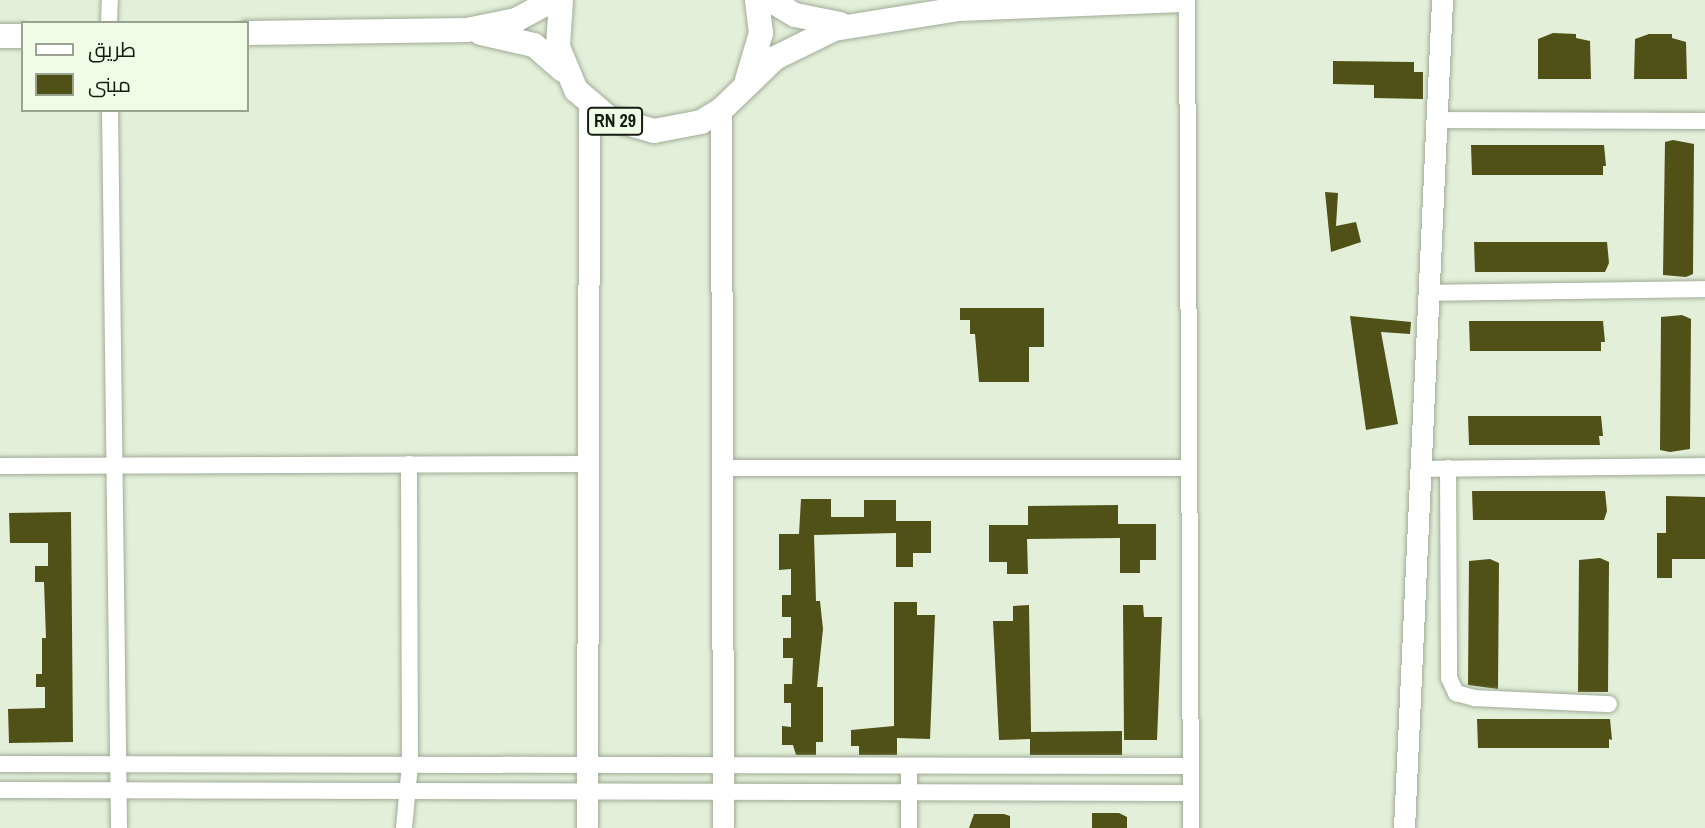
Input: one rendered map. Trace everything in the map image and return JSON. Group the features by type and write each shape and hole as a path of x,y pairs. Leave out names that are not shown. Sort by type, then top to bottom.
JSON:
{"main road":[{"name":"RN 29","path":"248,33 467,30 516,20 553,0"},
{"name":"RN 29","path":"561,0 558,47 566,73"},
{"name":"RN 29","path":"743,87 756,61 761,33 757,0"},
{"name":"RN 29","path":"770,0 814,21 855,24"},
{"name":"RN 29","path":"467,30 534,45 566,73 589,104 631,127 654,131 678,129 721,110 743,87 794,46 855,24 959,9 1184,0"},
{"path":"1404,828 1442,0"},
{"path":"0,36 21,36"},
{"path":"587,828 589,104"},
{"path":"721,110 723,828"}],"street":[{"path":"109,21 110,0"},
{"path":"1184,0 1191,828"},
{"path":"110,112 119,828"},
{"path":"1438,120 1705,121"},
{"path":"1428,293 1705,289"},
{"path":"404,828 410,765 409,464"},
{"path":"0,466 587,464"},
{"path":"1420,469 1705,466"},
{"path":"722,468 1189,468"},
{"path":"1448,468 1449,678 1456,693 1475,698 1609,704"},
{"path":"0,764 1191,766"},
{"path":"909,766 909,828"},
{"path":"0,790 1191,793"}],"building":[{"path":"1553,33 1576,34 1576,38 1590,41 1591,79 1538,79 1538,39"},
{"path":"1649,34 1672,34 1672,38 1686,42 1687,79 1634,79 1635,39"},
{"path":"1333,61 1414,62 1414,72 1423,72 1423,99 1374,98 1374,85 1333,84"},
{"path":"1673,140 1694,144 1693,274 1686,277 1663,275 1665,142"},
{"path":"1471,145 1604,145 1606,166 1603,166 1603,175 1472,175"},
{"path":"1325,192 1338,193 1336,226 1356,222 1361,242 1331,252"},
{"path":"1474,242 1607,242 1609,263 1605,272 1475,272"},
{"path":"960,308 1044,308 1044,347 1029,347 1029,382 979,382 975,334 970,334 970,320 960,320"},
{"path":"1682,315 1691,319 1690,449 1670,452 1660,450 1661,317"},
{"path":"1350,316 1411,322 1410,334 1381,332 1398,424 1366,430"},
{"path":"1469,321 1603,321 1605,342 1601,342 1601,351 1470,351"},
{"path":"1468,416 1601,416 1603,436 1599,436 1600,445 1469,445"},
{"path":"1472,491 1605,491 1607,511 1604,520 1473,520"},
{"path":"1666,496 1705,497 1705,559 1672,559 1672,578 1657,578 1657,533 1666,533"},
{"path":"801,499 831,499 831,517 864,517 864,500 896,500 896,521 931,521 931,553 913,553 913,567 896,567 896,533 814,535 816,601 820,601 823,629 817,687 823,687 823,742 816,742 816,755 796,755 793,745 782,745 782,726 791,727 791,703 784,703 784,684 792,684 793,658 783,658 783,638 791,638 791,617 782,617 782,595 791,595 791,569 779,570 779,534 799,534"},
{"path":"1118,505 1118,524 1156,524 1156,560 1140,560 1140,573 1120,573 1120,538 1027,539 1028,574 1007,574 1007,562 989,562 989,525 1028,525 1028,506"},
{"path":"71,512 73,742 9,743 8,709 45,708 45,687 36,687 36,674 42,674 42,638 46,638 44,582 35,582 35,566 48,566 48,543 10,543 9,513"},
{"path":"1600,558 1609,562 1608,692 1578,692 1579,560"},
{"path":"1490,559 1499,563 1498,689 1468,685 1469,561"},
{"path":"894,602 917,602 917,615 935,615 930,739 897,738 897,755 859,755 859,746 851,746 851,730 894,726"},
{"path":"1029,605 1031,732 1122,731 1122,755 1030,755 1030,739 999,740 993,621 1013,621 1013,606"},
{"path":"1123,605 1143,605 1144,617 1162,617 1157,740 1124,740"},
{"path":"1477,719 1610,719 1612,740 1609,739 1609,748 1478,748"},
{"path":"1092,813 1119,813 1127,817 1127,828 1092,828"},
{"path":"974,814 1010,816 1010,828 969,828"}]}
